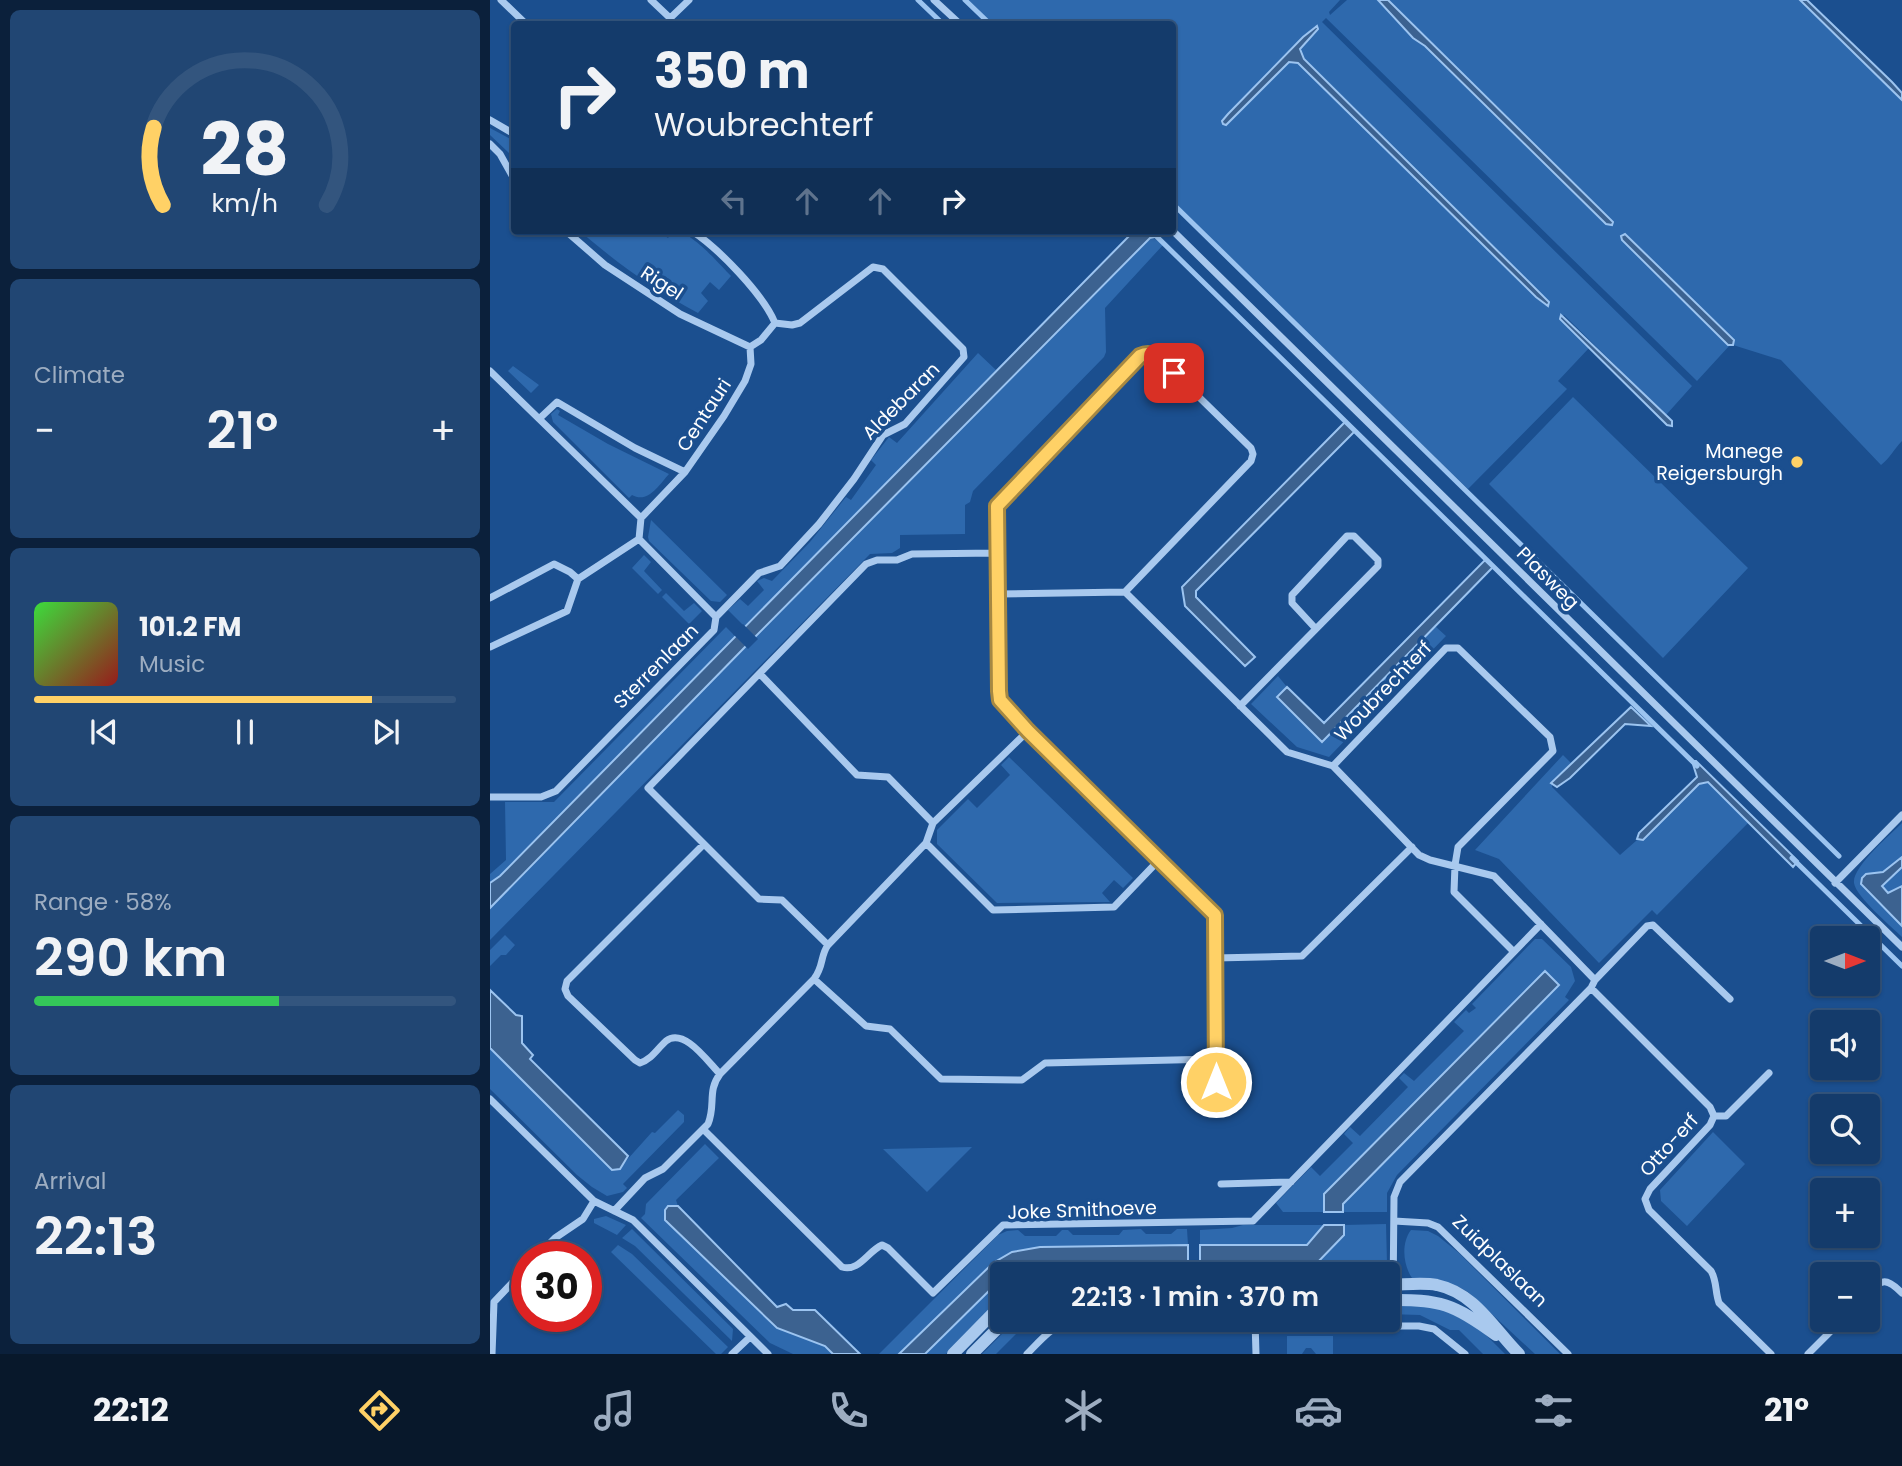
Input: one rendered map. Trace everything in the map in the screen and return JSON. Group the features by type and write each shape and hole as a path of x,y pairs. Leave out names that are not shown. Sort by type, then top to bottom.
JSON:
{"street":[{"path":"501,0 523,21"},
{"path":"651,0 667,21 689,0"},
{"path":"934,0 957,21"},
{"path":"490,120 511,132"},
{"path":"490,144 500,153 511,173"},
{"name":"Plasweg","path":"1176,234 1902,947"},
{"name":"Rigel","path":"571,235 605,265 680,314 750,347"},
{"path":"697,235 753,289 770,310 775,323 761,340 750,347"},
{"path":"702,238 705,235"},
{"name":"Aldebaran","path":"716,617 759,573 780,566 819,524 883,435 905,424 964,357 963,349 878,266 873,267 800,323 775,323"},
{"name":"Centauri","path":"641,518 685,471 711,436 745,381 751,364 750,347"},
{"path":"998,594 1125,593 1251,461 1251,447 1155,354 1147,352 1140,356 1001,500 996,513 1000,700 1028,731 1215,915 1216,1104"},
{"path":"490,370 641,518 639,539 578,579 567,611 490,647"},
{"path":"540,418 557,402 635,448 685,471"},
{"path":"1240,706 1316,629 1378,566 1378,560 1354,536 1348,536 1292,595 1292,603 1316,629"},
{"name":"Sterrenlaan","path":"490,797 541,797 555,791 714,631 716,617 639,539"},
{"path":"828,944 782,900 758,899 648,788 866,564 877,560 897,560 912,554 997,553"},
{"path":"490,598 554,564 578,579"},
{"name":"Woubrechterf","path":"1125,593 1287,752 1333,766 1419,855 1494,876 1595,979"},
{"name":"Woubrechterf","path":"1333,766 1446,648 1458,648 1550,737 1553,751 1458,847 1455,865"},
{"path":"760,674 857,775 888,778 933,823"},
{"path":"614,1211 645,1178 663,1169 703,1129 712,1115 713,1083 720,1074 814,979 821,969 823,951 828,944 926,842 933,823 1028,731"},
{"path":"1835,883 1902,815"},
{"path":"926,842 993,910 1114,907 1159,860"},
{"path":"703,845 567,981 565,989 568,996 640,1063 648,1060 668,1039 676,1037 685,1040 720,1074"},
{"path":"1215,958 1302,956 1412,847"},
{"path":"1455,865 1454,892 1514,951"},
{"path":"1222,1184 1291,1182 1541,925"},
{"path":"1391,1262 1394,1197 1400,1182 1591,988 1595,979 1647,926 1653,925 1730,999"},
{"path":"814,979 866,1026 890,1028 941,1079 1022,1080 1045,1063 1216,1059"},
{"name":"Otto-erf","path":"1591,988 1710,1107 1714,1116 1710,1125 1650,1189 1645,1199 1649,1210 1711,1271 1715,1277 1715,1293 1719,1303 1771,1354"},
{"name":"Otto-erf","path":"1714,1116 1726,1116 1769,1073"},
{"path":"490,1098 594,1201 633,1220 768,1354"},
{"name":"Joke Smithoeve","path":"703,1129 842,1267 850,1269 856,1266 882,1245 933,1293 1003,1225 1253,1222 1291,1182"},
{"path":"552,1241 583,1219 594,1201"},
{"name":"Zuidplaslaan","path":"1394,1222 1428,1223 1438,1227 1568,1354"},
{"path":"1880,1282 1892,1283 1902,1293"},
{"path":"492,1354 494,1302 511,1284"},
{"path":"1400,1285 1436,1285 1468,1299 1516,1351"},
{"path":"1400,1300 1420,1299 1444,1303 1462,1311 1516,1351"},
{"path":"953,1354 990,1316"},
{"path":"1400,1325 1419,1325 1434,1329 1465,1354"},
{"path":"972,1354 994,1332"},
{"path":"1027,1354 1049,1332"},
{"path":"1255,1332 1256,1354"},
{"path":"1808,1354 1830,1332"},
{"path":"732,1354 750,1337"}],"shaded area":[{"path":"967,0 1340,0 1329,12 1330,15 1347,0 1378,0 1413,38 1425,46 1612,224 1613,222 1388,0 1800,0 1902,100 1902,441 1881,465 1781,360 1733,345 1734,340 1622,234 1622,240 1730,345 1697,381 1326,18 1322,22 1692,386 1666,415 1564,315 1560,319 1589,348 1558,381 1567,389 1468,489 1176,209 1176,21 989,21","holes":["1315,26 1318,29 1300,49 1304,59 1549,305 1536,297 1298,63 1289,62 1226,125 1228,114"]},
{"path":"1378,0 1388,0 1613,222 1612,225 1606,224 1425,46 1413,38"},
{"path":"1800,0 1807,0 1892,82 1902,93 1902,100"},
{"path":"1317,26 1318,29 1300,49 1304,59 1549,302 1548,306 1298,63 1289,62 1226,125 1223,124 1222,121 1228,114"},
{"path":"490,128 511,139 509,153 490,135"},
{"path":"1625,234 1734,340 1733,345 1728,345 1622,240 1621,236"},
{"path":"585,235 664,235 668,238 670,235 686,235 731,276 719,290 710,282 701,293 708,301 698,313 608,255"},
{"path":"1130,235 1159,235 1150,238 490,908 490,883 500,876"},
{"path":"1151,238 1163,245 1105,308 1104,357 973,491 970,502 965,505 965,534 900,535 900,548 892,553 870,554 490,940 490,908"},
{"path":"1561,315 1672,421 1672,426 1667,425 1560,319"},
{"path":"978,353 996,370 745,627 728,610 740,599 748,606 764,590 757,581 764,578 772,581 810,542 846,497 851,500 876,465 871,460 889,437 897,443"},
{"path":"513,366 539,385 531,393 508,371"},
{"path":"1573,397 1748,568 1663,658 1489,484"},
{"path":"557,409 560,411 558,415 608,444 669,474 648,495 632,495 629,498 553,422 551,414"},
{"path":"1345,422 1355,431 1196,591 1196,597 1255,657 1245,666 1185,606 1182,587"},
{"path":"651,520 727,595 720,602 711,601 649,541"},
{"path":"644,555 651,562 644,571 662,590 658,594 632,568"},
{"path":"1485,560 1493,567 1322,742 1277,697 1287,687 1324,723"},
{"path":"666,593 684,611 694,603 702,611 689,624 662,597"},
{"path":"1435,626 1446,636 1329,757 1297,747 1251,704 1278,676 1287,687 1277,697 1322,741"},
{"path":"726,627 736,637 500,876 490,883 490,874 506,860 505,802 554,802"},
{"path":"1631,707 1651,726 1625,724 1570,778 1557,787 1551,783"},
{"path":"1563,755 1571,763 1552,783 1552,787 1620,855 1703,782 1708,782 1749,822 1657,915 1652,910 1599,963 1499,859 1475,850"},
{"path":"1009,757 1133,878 1123,888 1114,880 1102,893 1110,902 997,903 937,844 937,830 968,799 977,808 1010,775 1001,765"},
{"path":"1692,761 1696,761 1798,861 1793,867 1708,782 1699,784 1643,840 1637,839 1639,833 1697,777"},
{"path":"1902,823 1902,857 1883,872 1866,874 1861,884 1902,926 1902,937 1867,903 1854,883 1855,876 1865,860"},
{"path":"1902,857 1902,867 1882,886 1888,893 1902,886 1902,926 1861,884 1866,874 1883,872"},
{"path":"1902,867 1902,886 1888,893 1882,886"},
{"path":"505,935 515,945 490,966 490,950"},
{"path":"1535,939 1542,939 1571,967 1575,981 1565,997 1569,1000 1397,1175 1387,1193 1387,1212 1343,1212 1343,1204 1558,985 1545,972 1324,1194 1324,1212 1283,1212 1276,1203 1311,1167 1320,1176 1353,1143 1344,1134 1350,1127 1360,1136 1408,1087 1399,1078 1404,1073 1414,1081 1464,1031 1454,1022 1466,1010 1469,1013 1476,1008 1472,1004"},
{"path":"1545,971 1559,985 1343,1204 1343,1212 1324,1212 1324,1194"},
{"path":"490,990 516,1015 522,1016 522,1043 533,1055 530,1059 628,1156 620,1169 612,1170 490,1048"},
{"path":"490,1048 612,1170 626,1161 652,1132 655,1133 678,1110 684,1115 684,1122 623,1184 627,1188 623,1192 607,1196 577,1175 490,1089"},
{"path":"1713,1132 1745,1164 1687,1226 1661,1201 1660,1190"},
{"path":"705,1144 719,1158 676,1200 678,1206 668,1206 665,1210 777,1328 825,1346 833,1354 793,1354 770,1343 641,1218 645,1214 646,1204"},
{"path":"972,1147 927,1192 883,1149"},
{"path":"668,1206 678,1206 777,1307 786,1304 793,1310 815,1310 860,1354 833,1354 825,1346 777,1328 665,1220"},
{"path":"606,1216 626,1225 617,1235 594,1223 594,1219"},
{"path":"1386,1224 1387,1262 1311,1262 1344,1236 1344,1225"},
{"path":"1243,1225 1324,1227 1307,1245 1200,1245 1200,1230"},
{"path":"1324,1225 1344,1225 1344,1235 1318,1262 1200,1262 1200,1245 1307,1245"},
{"path":"632,1229 733,1329 732,1341 635,1246 622,1238"},
{"path":"1141,1229 1146,1234 1171,1234 1177,1229 1187,1229 1188,1245 1040,1247 1012,1252 990,1262 990,1266 899,1354 879,1354 998,1235 1018,1230 1025,1236 1056,1236 1062,1230 1068,1230 1073,1235 1119,1235 1123,1230"},
{"path":"1411,1230 1428,1231 1459,1253 1560,1354 1535,1354 1468,1292 1457,1286 1412,1278 1404,1254"},
{"path":"618,1245 632,1254 728,1347 721,1354 716,1354 611,1252"},
{"path":"1188,1245 1188,1262 995,1262 1012,1252 1040,1247"},
{"path":"990,1266 990,1290 925,1354 899,1354"},
{"path":"990,1290 990,1310 946,1354 925,1354"},
{"path":"1400,1304 1437,1306 1480,1329 1505,1354 1483,1354 1459,1330 1450,1330 1420,1315 1400,1314"},
{"path":"1004,1332 1018,1332 996,1354 982,1354"},
{"path":"1287,1336 1333,1336 1333,1354 1316,1354 1311,1348 1306,1348 1302,1354 1287,1354"}],"pier":[{"path":"743,624 758,639 748,649 733,634"}],"waterway":[{"path":"918,0 940,21"},
{"path":"965,0 987,21"},
{"path":"1176,207 1839,856"},
{"path":"1155,235 1697,766"},
{"path":"1792,858 1902,966"}],"place":[{"name":"Manege Reigersburgh","path":"1797,462"}],"route":[{"path":"1174,373 1155,354 1147,352 1140,356 997,506 999,691 1004,706 1028,731 1215,915 1216,1082"}]}
